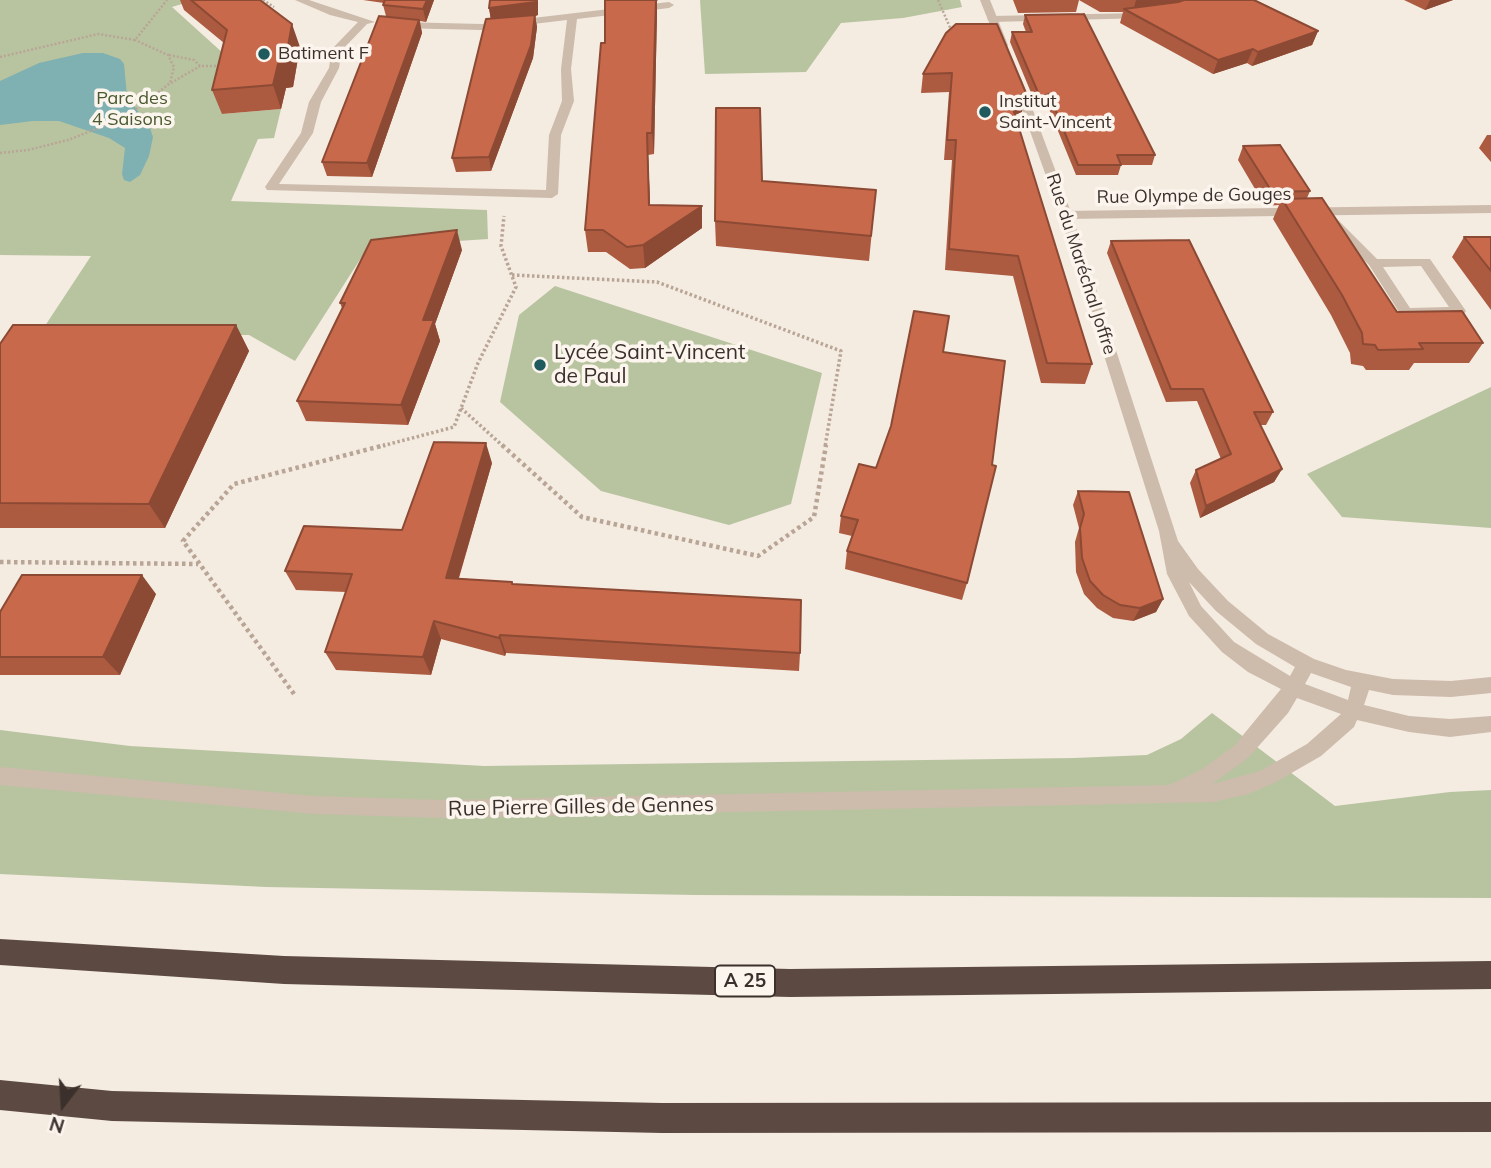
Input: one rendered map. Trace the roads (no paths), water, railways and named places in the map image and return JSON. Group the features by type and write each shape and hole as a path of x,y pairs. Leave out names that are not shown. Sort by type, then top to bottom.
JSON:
{"highway":[{"name":"A 25","path":"0,952 284,970 790,983 1491,975"},
{"path":"0,1095 112,1106 649,1118 1491,1117"}],"street":[{"path":"300,0 318,9 364,21 413,27 465,29 669,5"},
{"name":"Rue du Maréchal Joffre","path":"985,0 1035,123 1066,215 1167,531 1176,574 1195,611 1228,647 1293,689"},
{"path":"992,19 1119,18 1152,15"},
{"path":"364,21 337,48 334,68 315,102 307,133 271,187 552,194 555,135 568,101 566,69 572,16"},
{"name":"Rue Olympe de Gouges","path":"1066,215 1491,209"},
{"path":"1325,211 1374,263 1406,312 1459,311 1425,262 1374,263"},
{"name":"Rue du Maréchal Joffre","path":"1167,531 1192,574 1222,606 1262,639 1307,664"},
{"path":"1307,664 1362,681 1423,690 1491,685"},
{"name":"Rue Pierre Gilles de Gennes","path":"1163,793 1208,776 1233,758 1281,707 1307,664"},
{"name":"Rue Pierre Gilles de Gennes","path":"0,776 314,805 446,809 1214,793 1248,785 1267,777 1314,750 1341,727 1358,699 1362,681"},
{"path":"1293,689 1352,710 1430,727 1491,724"}],"water":[{"path":"83,53 103,53 120,59 124,64 127,96 150,128 153,137 149,156 140,175 130,182 124,180 122,174 125,148 109,138 59,121 0,125 0,81 39,63"}],"place":[{"name":"Batiment F","path":"264,54"},
{"name":"Institut Saint-Vincent","path":"985,112"},
{"name":"Lycée Saint-Vincent de Paul","path":"540,365"}],"park label":[{"name":"Parc des 4 Saisons","path":"132,109"}]}
